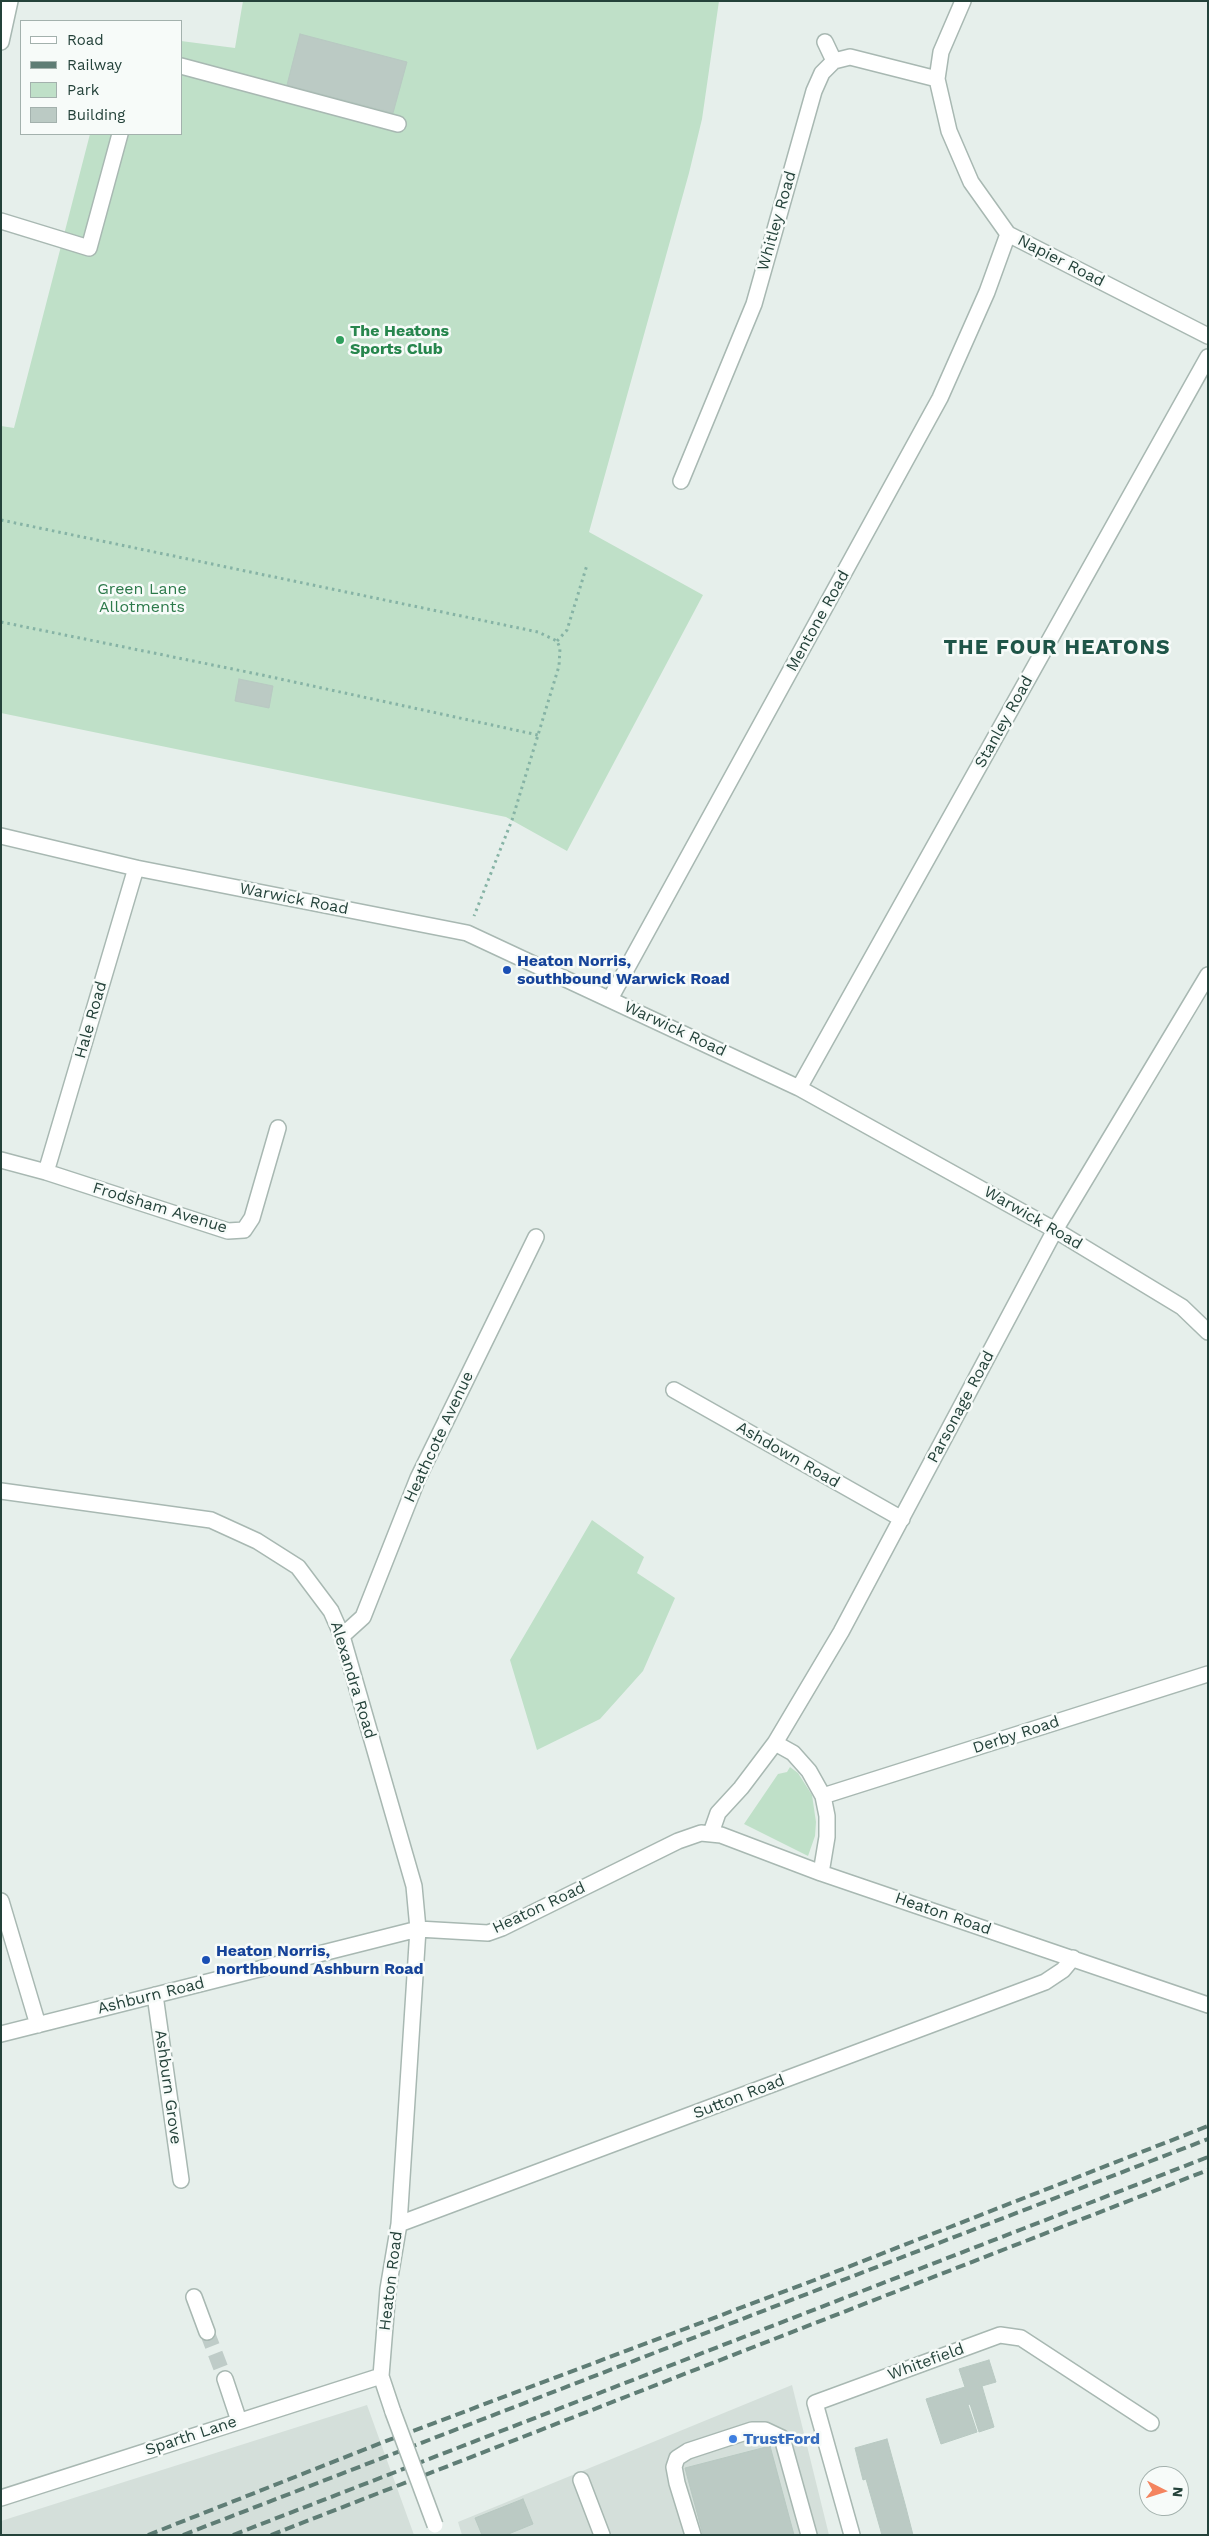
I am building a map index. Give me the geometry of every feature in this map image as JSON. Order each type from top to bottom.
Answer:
[{"type":"street","points":[[1,42],[10,1]]},
{"type":"street","name":"Napier Road","points":[[962,1],[941,52],[937,79],[949,131],[971,182],[1008,234],[1208,336]]},
{"type":"street","points":[[825,42],[834,61],[850,57],[937,79]]},
{"type":"street","name":"Whitley Road","points":[[682,482],[754,304],[814,91],[822,73],[834,61]]},
{"type":"street","points":[[182,66],[398,124]]},
{"type":"street","points":[[1,221],[89,248],[120,135]]},
{"type":"street","name":"Mentone Road","points":[[610,999],[940,398],[987,292],[1008,234]]},
{"type":"street","name":"Stanley Road","points":[[800,1088],[1208,357]]},
{"type":"street","name":"Warwick Road","points":[[1,836],[136,868],[467,933],[800,1088],[1055,1230],[1182,1307],[1208,1332]]},
{"type":"street","name":"Hale Road","points":[[46,1172],[136,868]]},
{"type":"street","name":"Parsonage Road","points":[[712,1833],[718,1813],[742,1788],[775,1743],[840,1632],[1055,1230],[1208,975]]},
{"type":"street","name":"Frodsham Avenue","points":[[1,1160],[46,1172],[228,1231],[244,1230],[252,1218],[278,1128]]},
{"type":"street","name":"Heathcote Avenue","points":[[342,1636],[362,1617],[418,1478],[536,1237]]},
{"type":"street","name":"Ashdown Road","points":[[674,1390],[902,1519]]},
{"type":"street","name":"Alexandra Road","points":[[1,1491],[32,1493],[211,1520],[256,1541],[298,1568],[331,1611],[342,1636],[414,1886],[418,1929]]},
{"type":"street","name":"Derby Road","points":[[823,1796],[1208,1674]]},
{"type":"street","points":[[775,1743],[793,1753],[809,1771],[823,1796],[827,1816],[821,1873]]},
{"type":"street","name":"Heaton Road","points":[[436,2530],[381,2376],[388,2289],[399,2224],[418,1929],[488,1933],[511,1924],[678,1841],[701,1833],[712,1833],[821,1873],[1208,2005]]},
{"type":"street","points":[[1,1900],[38,2025]]},
{"type":"street","name":"Ashburn Road","points":[[1,2034],[418,1929]]},
{"type":"street","name":"Sutton Road","points":[[399,2224],[1045,1982],[1063,1970],[1073,1958]]},
{"type":"street","name":"Ashburn Grove","points":[[155,1995],[181,2180]]},
{"type":"street","points":[[194,2297],[206,2332]]},
{"type":"street","name":"Whitefield","points":[[852,2535],[815,2403],[1000,2334],[1021,2338],[1151,2423]]},
{"type":"street","name":"Sparth Lane","points":[[1,2498],[381,2376]]},
{"type":"street","points":[[225,2380],[239,2421]]},
{"type":"street","points":[[693,2535],[677,2483],[674,2467],[677,2458],[688,2451],[752,2430],[765,2430],[782,2438],[809,2535]]},
{"type":"street","points":[[581,2480],[602,2535]]},
{"type":"path","points":[[1,520],[538,632],[557,641],[560,648],[559,666],[512,820],[467,933]]},
{"type":"path","points":[[557,641],[567,630],[586,566]]},
{"type":"path","points":[[1,622],[291,681],[538,735]]},
{"type":"shaded area","name":"TrustFord","points":[[792,2385],[829,2535],[462,2535],[458,2522]]},
{"type":"shaded area","points":[[367,2405],[414,2535],[1,2535],[1,2521]]},
{"type":"green space","name":"The Heatons Sports Club","points":[[243,1],[719,1],[702,119],[689,173],[589,532],[703,595],[567,851],[506,817],[1,713],[1,426],[14,428],[90,135],[182,135],[182,41],[235,48]]},
{"type":"green space","points":[[592,1520],[644,1557],[637,1573],[675,1598],[643,1671],[600,1719],[537,1750],[510,1660]]},
{"type":"green space","points":[[790,1767],[798,1773],[812,1795],[816,1822],[815,1836],[808,1856],[744,1824],[778,1774],[787,1772]]},
{"type":"building","points":[[300,34],[407,62],[393,113],[287,85]]},
{"type":"building","points":[[239,679],[273,686],[269,708],[235,701]]},
{"type":"building","points":[[989,2360],[996,2382],[982,2386],[994,2427],[979,2432],[970,2404],[968,2405],[977,2432],[941,2444],[926,2399],[965,2387],[959,2369]]},
{"type":"building","points":[[887,2439],[913,2535],[882,2535],[866,2479],[863,2480],[855,2448]]},
{"type":"building","points":[[770,2446],[794,2535],[703,2535],[685,2468]]},
{"type":"building","points":[[523,2499],[533,2524],[506,2535],[482,2535],[475,2518]]},
{"type":"tunnel","points":[[207,2332],[225,2379]]},
{"type":"railway","points":[[148,2535],[381,2443],[812,2281],[1208,2126]]},
{"type":"railway","points":[[183,2535],[1208,2139]]},
{"type":"railway","points":[[233,2535],[1208,2157]]},
{"type":"railway","points":[[271,2535],[1208,2170]]},
{"type":"place","name":"The Heatons Sports Club","points":[[340,340]]},
{"type":"place","name":"Heaton Norris, southbound Warwick Road","points":[[507,970]]},
{"type":"place","name":"Heaton Norris, northbound Ashburn Road","points":[[206,1960]]},
{"type":"place","name":"TrustFord","points":[[733,2439]]},
{"type":"district","name":"THE FOUR HEATONS","points":[[1057,648]]},
{"type":"park label","name":"Green Lane Allotments","points":[[142,598]]}]
